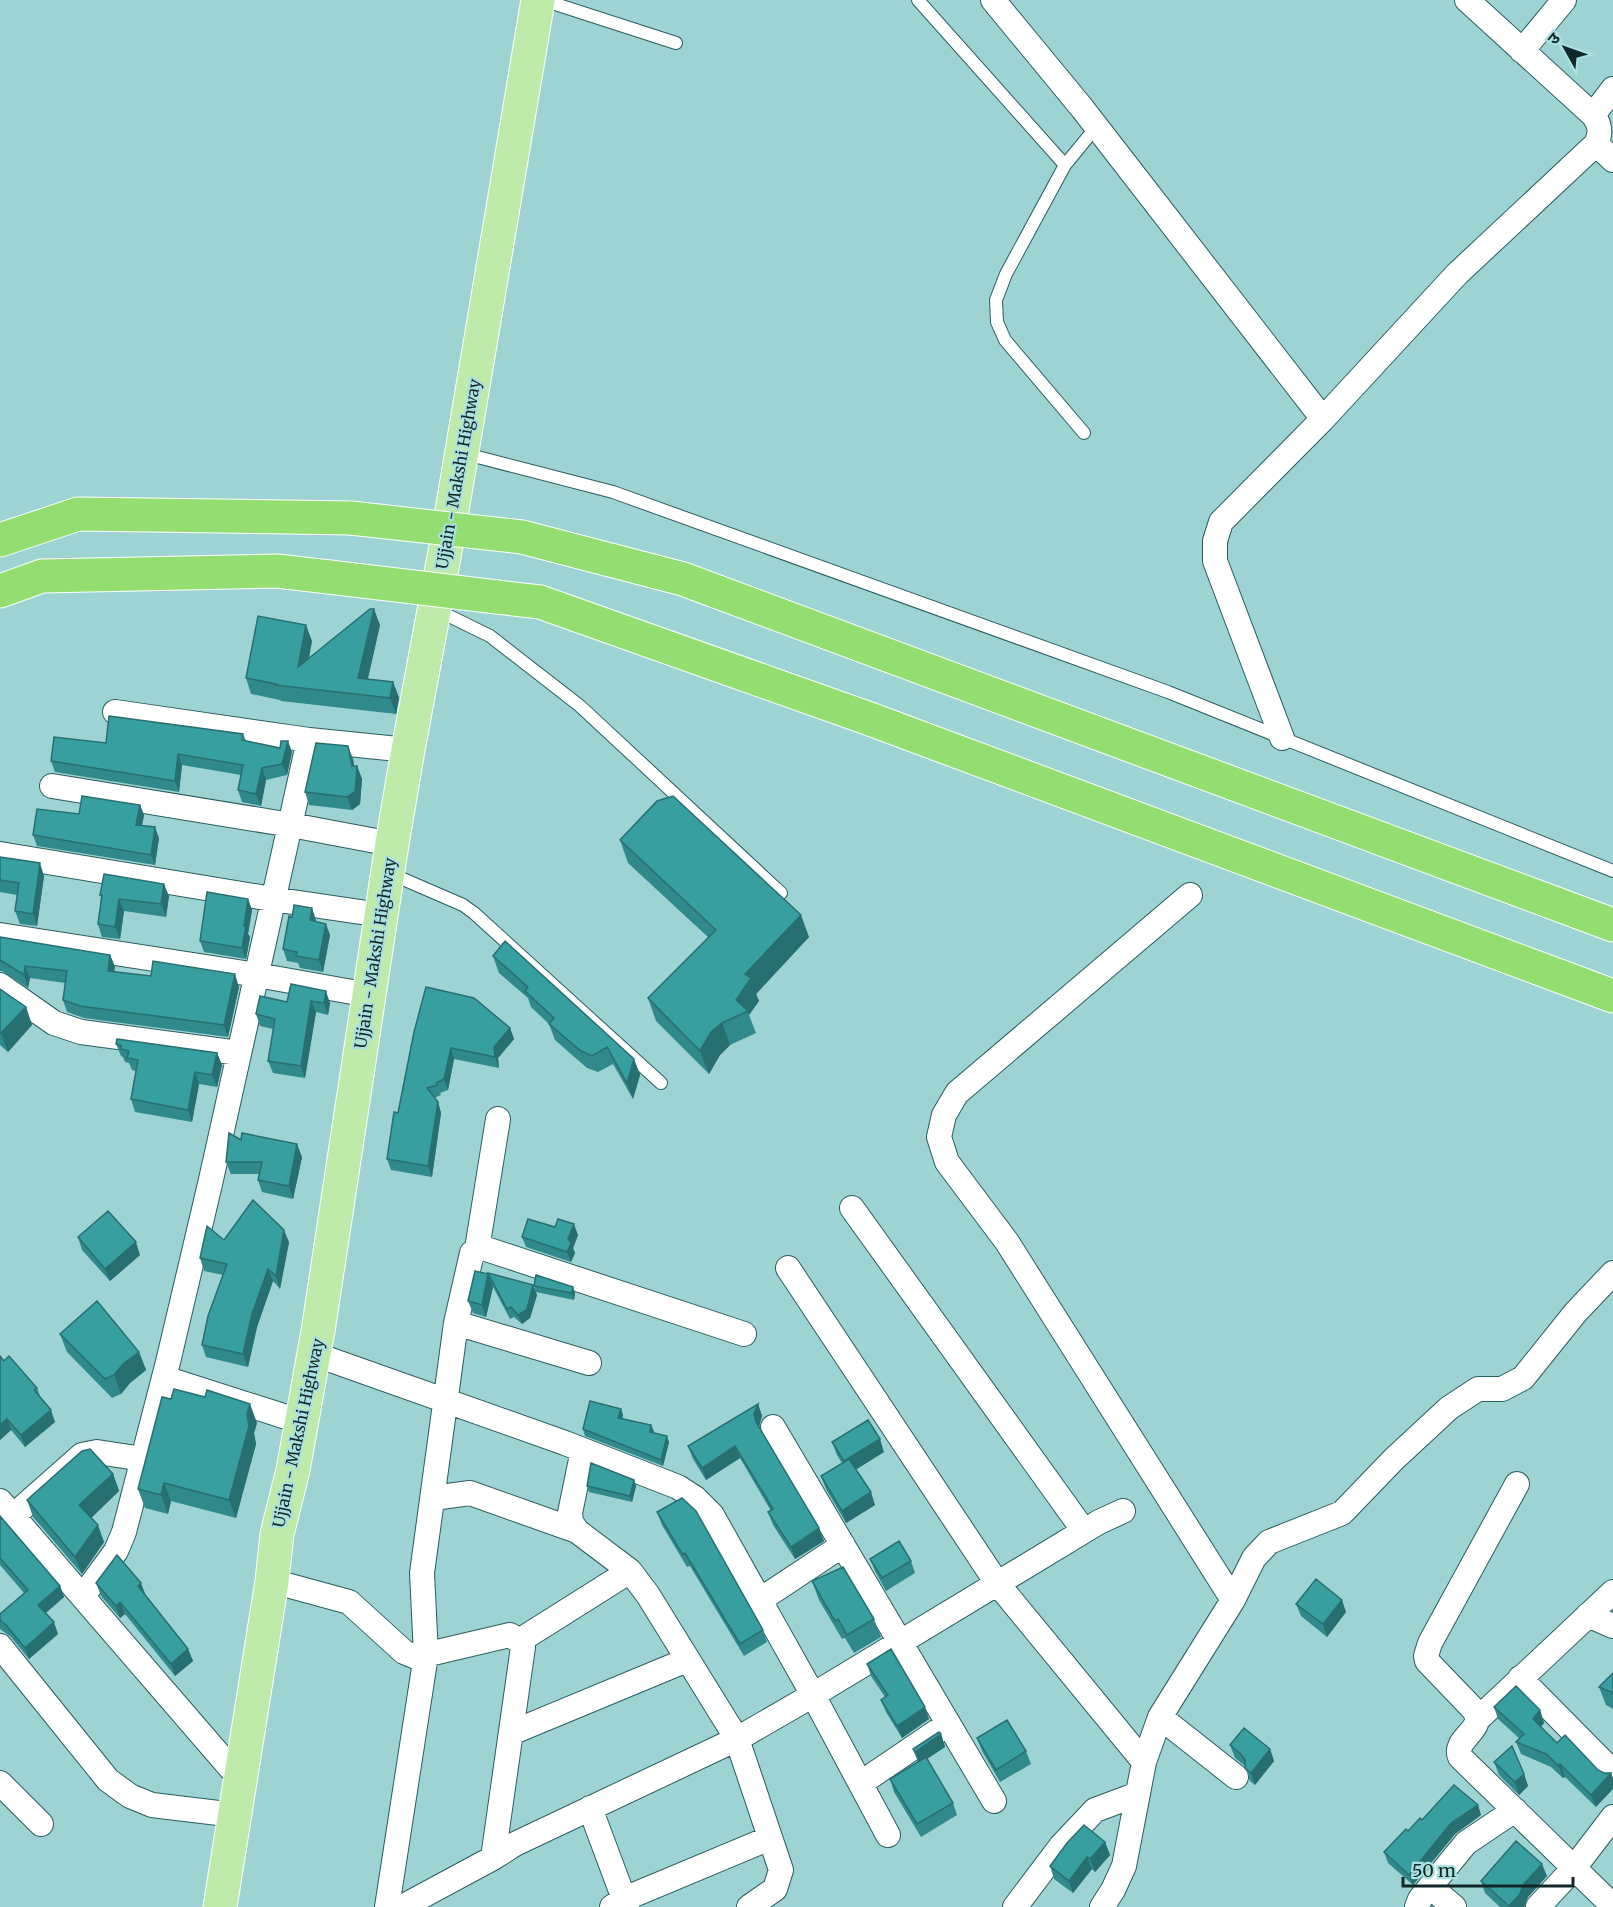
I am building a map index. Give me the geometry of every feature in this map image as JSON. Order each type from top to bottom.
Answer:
[{"type":"highway","points":[[0,540],[78,514],[351,518],[522,537],[683,579],[1613,925]]},
{"type":"highway","points":[[0,591],[42,576],[277,571],[540,602],[860,716],[1613,996]]},
{"type":"main road","name":"Ujjain - Makshi Highway","points":[[220,1907],[272,1581],[277,1534],[293,1470],[314,1354],[390,858],[462,453],[538,0]]},
{"type":"street","points":[[993,0],[1097,126],[1323,419]]},
{"type":"street","points":[[1467,0],[1522,51],[1600,135]]},
{"type":"street","points":[[1522,51],[1564,0]]},
{"type":"street","points":[[1282,738],[1215,561],[1215,541],[1221,522],[1323,419],[1457,274],[1600,135],[1613,89]]},
{"type":"street","points":[[115,712],[309,740],[408,750]]},
{"type":"street","points":[[83,1596],[116,1551],[143,1459],[210,1184],[309,740]]},
{"type":"street","points":[[52,786],[291,825],[390,858]]},
{"type":"street","points":[[0,854],[381,915]]},
{"type":"street","points":[[1190,895],[957,1093],[944,1115],[939,1137],[947,1162],[1007,1242],[1233,1600]]},
{"type":"street","points":[[0,934],[369,995]]},
{"type":"street","points":[[0,986],[54,1023],[81,1032],[239,1053]]},
{"type":"street","points":[[477,1249],[498,1119]]},
{"type":"street","points":[[852,1208],[1084,1531]]},
{"type":"street","points":[[387,1907],[426,1655],[422,1573],[456,1323],[472,1253],[483,1248],[744,1334]]},
{"type":"street","points":[[788,1268],[997,1583],[1144,1762]]},
{"type":"street","points":[[1102,1907],[1124,1866],[1144,1762],[1160,1717],[1233,1600],[1254,1558],[1269,1542],[1342,1513],[1394,1459],[1449,1408],[1478,1389],[1502,1389],[1523,1378],[1576,1312],[1613,1273]]},
{"type":"street","points":[[456,1323],[589,1363]]},
{"type":"street","points":[[314,1354],[583,1450],[678,1487],[695,1498],[712,1515],[888,1835]]},
{"type":"street","points":[[164,1378],[302,1422]]},
{"type":"street","points":[[773,1427],[994,1801]]},
{"type":"street","points":[[577,1531],[571,1522],[570,1513],[583,1450]]},
{"type":"street","points":[[143,1459],[97,1452],[82,1455],[7,1508],[240,1779]]},
{"type":"street","points":[[1478,1719],[1476,1712],[1427,1661],[1427,1650],[1517,1484]]},
{"type":"street","points":[[433,1498],[470,1493],[577,1531],[630,1571],[648,1595],[737,1739],[781,1870],[776,1889],[749,1907]]},
{"type":"street","points":[[402,1907],[516,1844],[737,1739],[1099,1522],[1123,1511]]},
{"type":"street","points":[[760,1600],[843,1545]]},
{"type":"street","points":[[519,1641],[630,1571]]},
{"type":"street","points":[[272,1581],[349,1602],[404,1652],[416,1657],[510,1635],[519,1641],[523,1647],[493,1858]]},
{"type":"street","points":[[1613,1592],[1478,1719],[1457,1753],[1613,1906]]},
{"type":"street","points":[[1588,1615],[1613,1626]]},
{"type":"street","points":[[0,1646],[108,1780],[130,1796],[152,1805],[235,1815]]},
{"type":"street","points":[[511,1733],[687,1660]]},
{"type":"street","points":[[1520,1678],[1613,1772]]},
{"type":"street","points":[[1160,1717],[1236,1777]]},
{"type":"street","points":[[861,1783],[948,1724]]},
{"type":"street","points":[[0,1783],[41,1824]]},
{"type":"street","points":[[1015,1907],[1060,1846],[1088,1817],[1138,1794]]},
{"type":"street","points":[[590,1808],[621,1904],[770,1838]]},
{"type":"street","points":[[1417,1907],[1420,1899],[1466,1843],[1515,1810]]},
{"type":"street","points":[[1538,1907],[1574,1868],[1613,1817]]},
{"type":"lane","points":[[543,0],[676,43]]},
{"type":"lane","points":[[918,0],[1065,165]]},
{"type":"lane","points":[[1084,433],[1005,340],[997,322],[996,300],[1006,274],[1065,165],[1097,126]]},
{"type":"lane","points":[[462,453],[614,492],[1168,692],[1613,871]]},
{"type":"lane","points":[[434,608],[490,636],[580,706],[781,893]]},
{"type":"lane","points":[[390,858],[421,887],[474,913],[661,1083]]},
{"type":"building","points":[[370,609],[374,609],[358,678],[393,682],[390,698],[275,685],[246,678],[258,616],[306,625],[298,667]]},
{"type":"building","points":[[109,716],[243,734],[242,740],[280,748],[281,741],[288,741],[282,764],[262,768],[256,794],[238,790],[243,765],[178,754],[175,781],[51,761],[54,737],[106,743]]},
{"type":"building","points":[[316,743],[348,746],[352,766],[357,766],[355,792],[347,797],[305,792]]},
{"type":"building","points":[[82,796],[140,805],[136,825],[155,827],[151,855],[33,835],[37,809],[79,814]]},
{"type":"building","points":[[673,796],[801,915],[745,974],[751,978],[736,1000],[748,1011],[722,1023],[711,1032],[700,1051],[648,998],[716,930],[620,840],[657,801]]},
{"type":"building","points":[[0,857],[40,863],[33,914],[15,911],[19,883],[0,880]]},
{"type":"building","points":[[104,874],[164,884],[161,904],[119,899],[115,927],[98,924]]},
{"type":"building","points":[[207,892],[248,899],[242,948],[200,941]]},
{"type":"building","points":[[294,905],[312,908],[310,920],[326,924],[319,960],[296,956],[297,952],[283,949],[289,916],[292,917]]},
{"type":"building","points":[[0,937],[110,955],[108,971],[151,976],[153,961],[235,974],[224,1025],[80,1006],[63,1000],[67,971],[25,966],[24,975],[0,960]]},
{"type":"building","points":[[505,941],[634,1059],[627,1083],[607,1047],[592,1056],[581,1051],[549,1024],[554,1018],[525,991],[528,987],[493,956]]},
{"type":"building","points":[[291,984],[326,991],[324,1003],[311,1001],[301,1066],[268,1061],[275,1019],[256,1014],[260,996],[287,1002]]},
{"type":"building","points":[[426,987],[474,998],[510,1028],[494,1047],[495,1057],[451,1048],[444,1079],[436,1083],[437,1085],[427,1088],[438,1102],[428,1166],[387,1159],[394,1112],[398,1113],[414,1032]]},
{"type":"building","points":[[0,989],[26,1007],[1,1033],[0,1033]]},
{"type":"building","points":[[117,1039],[217,1053],[212,1075],[195,1072],[188,1110],[131,1099],[138,1060],[127,1058],[129,1051],[121,1049],[121,1045],[116,1044]]},
{"type":"building","points":[[229,1133],[241,1140],[242,1133],[297,1144],[289,1186],[258,1180],[262,1162],[226,1162]]},
{"type":"building","points":[[253,1200],[284,1230],[276,1276],[268,1269],[252,1314],[243,1354],[202,1345],[208,1316],[227,1264],[200,1258],[207,1226],[224,1240]]},
{"type":"building","points":[[108,1211],[136,1242],[105,1269],[78,1237]]},
{"type":"building","points":[[528,1219],[555,1227],[558,1219],[574,1224],[568,1239],[571,1243],[567,1252],[522,1237]]},
{"type":"building","points":[[475,1271],[488,1274],[482,1305],[468,1301]]},
{"type":"building","points":[[488,1273],[533,1285],[527,1309],[518,1315],[511,1307],[507,1309]]},
{"type":"building","points":[[536,1275],[573,1287],[572,1293],[534,1286]]},
{"type":"building","points":[[97,1301],[139,1352],[123,1364],[114,1375],[105,1379],[60,1334]]},
{"type":"building","points":[[0,1356],[4,1361],[9,1356],[37,1388],[34,1390],[51,1410],[21,1435],[7,1419],[0,1425]]},
{"type":"building","points":[[174,1389],[205,1397],[207,1390],[250,1404],[247,1414],[249,1426],[229,1500],[164,1483],[161,1495],[138,1489],[162,1397],[171,1399]]},
{"type":"building","points":[[590,1401],[621,1409],[618,1418],[651,1425],[650,1432],[667,1436],[661,1460],[583,1429]]},
{"type":"building","points":[[758,1404],[754,1414],[756,1422],[819,1528],[791,1547],[768,1512],[773,1509],[735,1446],[702,1468],[688,1446]]},
{"type":"building","points":[[868,1420],[880,1439],[844,1461],[832,1442]]},
{"type":"building","points":[[90,1449],[113,1474],[79,1505],[98,1525],[75,1557],[27,1500],[82,1451]]},
{"type":"building","points":[[849,1459],[871,1492],[842,1511],[821,1476]]},
{"type":"building","points":[[591,1463],[634,1480],[630,1496],[587,1486]]},
{"type":"building","points":[[682,1498],[696,1511],[763,1630],[740,1644],[685,1553],[683,1555],[657,1512]]},
{"type":"building","points":[[0,1516],[60,1586],[38,1605],[54,1622],[25,1648],[0,1620],[0,1614],[28,1590],[0,1558]]},
{"type":"building","points":[[899,1541],[911,1561],[882,1578],[870,1559]]},
{"type":"building","points":[[117,1555],[141,1583],[138,1586],[188,1649],[171,1664],[120,1602],[116,1606],[96,1583]]},
{"type":"building","points":[[843,1567],[874,1619],[847,1635],[838,1619],[835,1621],[812,1581]]},
{"type":"building","points":[[1316,1579],[1342,1600],[1323,1624],[1296,1604]]},
{"type":"building","points":[[891,1649],[925,1707],[897,1726],[881,1700],[888,1695],[867,1664]]},
{"type":"building","points":[[1613,1673],[1613,1693],[1599,1687]]},
{"type":"building","points":[[1516,1686],[1540,1710],[1533,1719],[1557,1743],[1565,1735],[1598,1770],[1611,1773],[1591,1795],[1560,1764],[1559,1766],[1546,1754],[1516,1742],[1524,1734],[1494,1707]]},
{"type":"building","points":[[1007,1720],[1026,1751],[996,1770],[977,1738]]},
{"type":"building","points":[[1244,1728],[1270,1749],[1251,1773],[1245,1768],[1245,1760],[1241,1754],[1230,1745]]},
{"type":"building","points":[[939,1732],[941,1734],[915,1752],[913,1749]]},
{"type":"building","points":[[1512,1746],[1524,1774],[1515,1782],[1494,1762]]},
{"type":"building","points":[[926,1757],[953,1803],[917,1824],[890,1779]]},
{"type":"building","points":[[1454,1785],[1478,1805],[1451,1823],[1409,1875],[1384,1852],[1406,1829],[1408,1831],[1420,1818],[1422,1820]]},
{"type":"building","points":[[1084,1825],[1105,1842],[1090,1859],[1087,1857],[1069,1881],[1050,1866]]},
{"type":"building","points":[[1516,1841],[1542,1864],[1523,1885],[1520,1894],[1509,1906],[1481,1881]]}]
